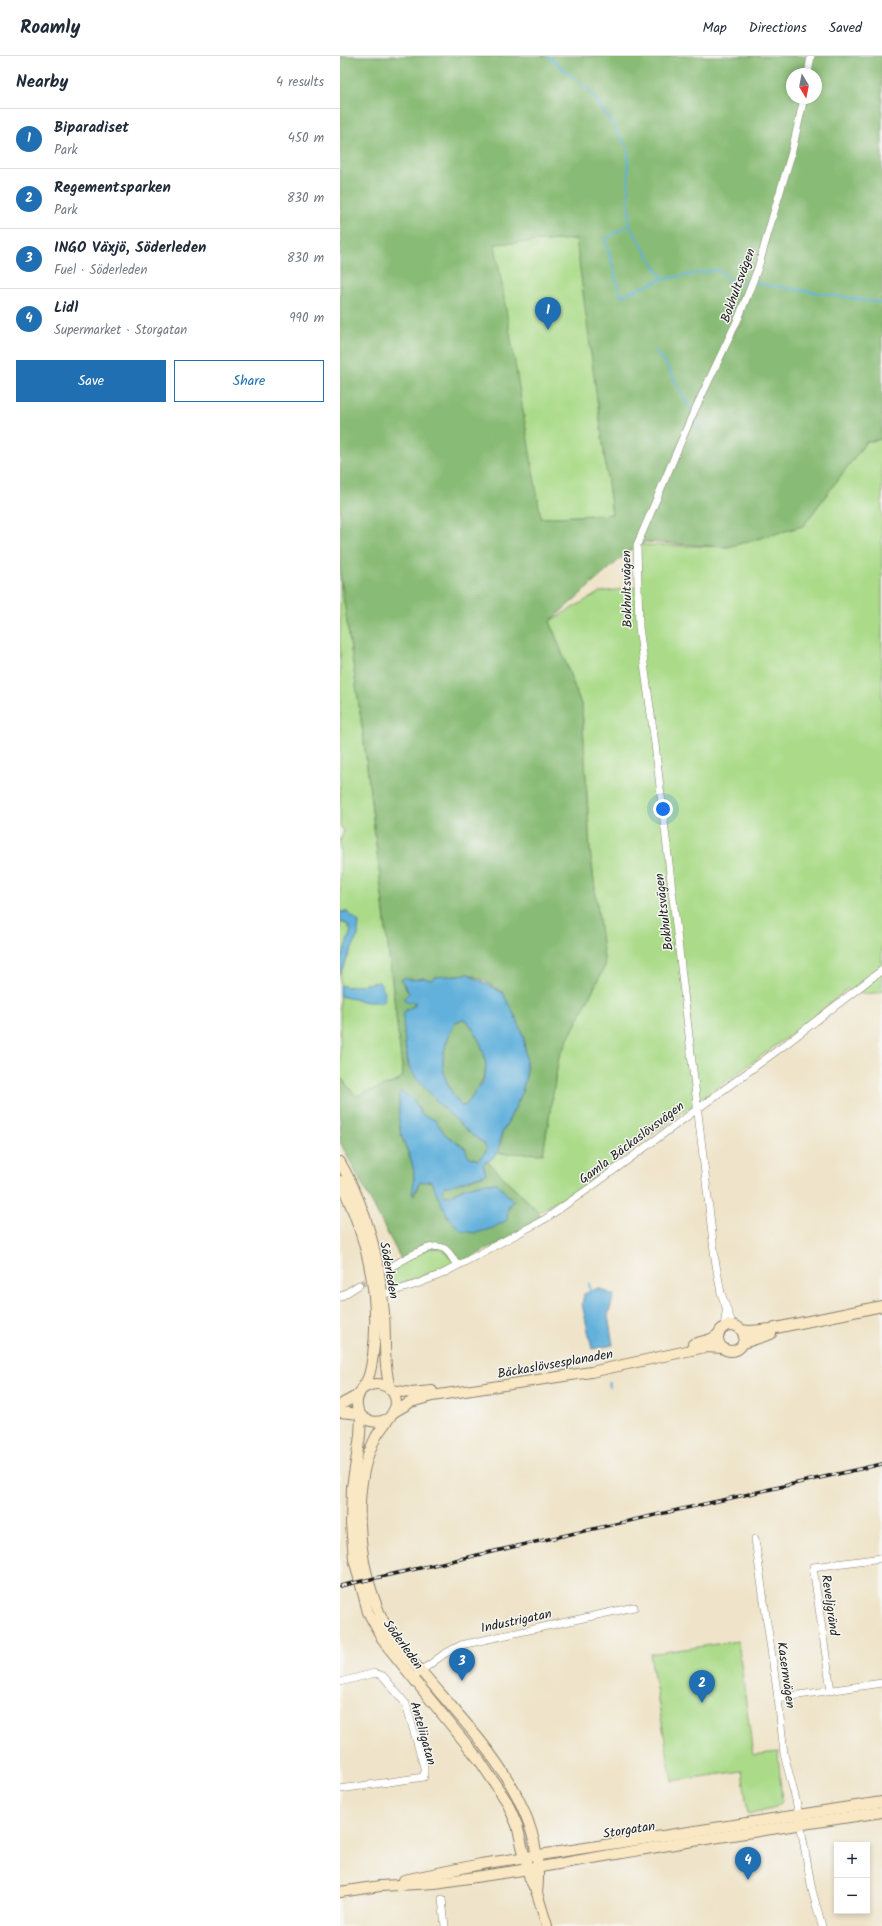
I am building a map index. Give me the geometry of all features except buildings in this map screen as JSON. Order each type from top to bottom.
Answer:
[{"type":"street","points":[[809,68],[812,56]]},
{"type":"street","name":"Bokhultsvägen","points":[[729,1329],[726,1309],[717,1278],[655,744],[639,627],[637,545],[691,418],[739,317],[758,268],[791,155],[803,104]]},
{"type":"street","name":"Gamla Bäckaslövsvägen","points":[[378,1296],[414,1285],[457,1265],[546,1219],[786,1044],[882,970]]},
{"type":"street","name":"Söderleden","points":[[340,1162],[354,1189],[369,1231],[378,1296],[375,1308],[373,1356],[369,1376],[357,1402],[361,1415],[360,1436],[351,1499],[354,1559],[366,1604],[373,1623],[384,1642],[480,1761],[494,1782],[507,1802],[531,1857]]},
{"type":"street","name":"Söderleden","points":[[340,1181],[363,1239],[384,1313],[385,1365],[390,1389],[396,1403],[386,1418],[376,1438],[365,1468],[360,1500],[360,1526],[364,1561],[371,1590],[377,1609],[389,1631],[498,1763],[514,1790],[525,1815],[534,1843],[531,1857]]},
{"type":"street","points":[[387,1269],[423,1250],[434,1246],[443,1248],[457,1265]]},
{"type":"street","points":[[340,1297],[359,1286]]},
{"type":"street","name":"Bäckaslövsesplanaden","points":[[390,1389],[412,1393],[574,1369],[681,1347],[711,1339],[729,1329],[750,1331],[771,1328],[882,1306]]},
{"type":"street","name":"Bäckaslövsesplanaden","points":[[386,1418],[410,1402],[432,1396],[591,1372],[705,1348],[723,1348],[729,1351],[735,1351],[743,1343],[776,1332],[882,1310]]},
{"type":"street","points":[[723,1348],[719,1341],[729,1329],[744,1336],[743,1343]]},
{"type":"street","points":[[340,1405],[364,1389],[379,1383],[390,1389]]},
{"type":"street","points":[[340,1412],[361,1415],[369,1421],[386,1418]]},
{"type":"street","name":"Kasernvägen","points":[[755,1539],[778,1698],[784,1754],[800,1819],[809,1878],[822,1926]]},
{"type":"street","name":"Reveljgränd","points":[[831,1691],[814,1567],[882,1558]]},
{"type":"street","name":"Industrigatan","points":[[412,1677],[444,1654],[465,1644],[634,1607]]},
{"type":"street","name":"Anteliigatan","points":[[340,1682],[375,1673],[383,1676],[387,1680],[406,1704],[424,1767],[424,1777],[340,1789]]},
{"type":"street","points":[[778,1698],[882,1684]]},
{"type":"street","name":"Storgatan","points":[[380,1886],[435,1883],[533,1869],[800,1819],[882,1802]]},
{"type":"street","name":"Storgatan","points":[[340,1892],[380,1886],[473,1866],[531,1857],[800,1819],[882,1812]]},
{"type":"street","points":[[531,1857],[537,1893],[547,1926]]},
{"type":"street","points":[[442,1899],[445,1926]]},
{"type":"green space","points":[[340,56],[882,56],[882,439],[866,442],[803,526],[728,547],[645,542],[628,552],[550,621],[582,707],[590,850],[605,966],[559,1057],[543,1154],[496,1153],[501,1145],[501,1135],[519,1100],[526,1076],[524,1039],[518,1022],[503,993],[485,981],[469,974],[436,977],[431,980],[423,978],[413,980],[405,979],[403,984],[409,993],[409,1002],[413,1001],[415,1005],[406,1010],[405,1044],[408,1066],[419,1082],[434,1096],[438,1103],[472,1135],[484,1143],[487,1149],[478,1160],[468,1156],[465,1148],[445,1134],[435,1120],[421,1114],[419,1107],[406,1094],[399,1094],[399,1120],[401,1135],[414,1168],[414,1195],[420,1182],[431,1181],[448,1217],[508,1210],[513,1201],[497,1183],[472,1186],[449,1196],[443,1194],[443,1188],[445,1186],[483,1176],[486,1173],[483,1164],[488,1162],[545,1219],[457,1265],[440,1248],[430,1248],[402,1261],[340,1142],[340,1077],[356,1096],[398,1081],[403,1075],[364,741],[340,573]],"holes":[[[576,239],[612,514],[541,518],[495,244]]]},
{"type":"green space","points":[[577,239],[612,514],[540,518],[494,244]]},
{"type":"green space","points":[[882,439],[882,992],[867,994],[847,989],[804,1025],[671,1120],[583,1186],[539,1212],[488,1162],[496,1153],[543,1153],[559,1057],[605,966],[590,850],[582,707],[550,621],[600,592],[637,587],[637,545],[728,547],[803,526],[866,442]]},
{"type":"green space","points":[[340,573],[364,741],[403,1076],[398,1081],[356,1096],[340,1077],[340,996],[367,1002],[379,982],[348,987],[340,985],[340,974],[358,935],[347,912],[340,912],[340,841],[344,831],[340,826]]},
{"type":"green space","points":[[340,922],[347,924],[351,931],[340,962]]},
{"type":"green space","points":[[463,1019],[467,1020],[481,1045],[484,1054],[485,1071],[482,1080],[470,1100],[464,1106],[461,1106],[448,1085],[444,1075],[443,1065],[446,1045],[455,1022]]},
{"type":"green space","points":[[430,1248],[440,1248],[456,1263],[399,1285],[393,1285],[386,1280],[383,1267]]},
{"type":"green space","points":[[738,1641],[753,1755],[778,1752],[782,1802],[776,1807],[748,1814],[742,1771],[672,1781],[650,1654]]},
{"type":"water","points":[[340,912],[347,912],[359,922],[358,935],[340,974],[340,962],[351,931],[347,924],[340,922]]},
{"type":"water","points":[[468,974],[503,993],[518,1022],[524,1039],[526,1076],[521,1096],[501,1135],[498,1152],[494,1157],[483,1164],[486,1174],[445,1186],[443,1188],[443,1194],[446,1197],[467,1187],[484,1183],[497,1183],[513,1201],[508,1207],[507,1220],[493,1228],[476,1233],[461,1231],[448,1217],[431,1181],[420,1182],[413,1195],[414,1177],[412,1163],[400,1129],[399,1094],[401,1091],[415,1101],[421,1114],[435,1120],[445,1134],[465,1148],[468,1156],[478,1160],[487,1150],[484,1143],[472,1135],[438,1103],[410,1070],[405,1044],[403,1018],[404,1012],[415,1005],[415,1002],[407,1002],[404,998],[409,993],[401,979],[405,978],[413,980],[423,978],[431,980],[436,977]],"holes":[[[463,1019],[467,1020],[480,1042],[486,1068],[485,1077],[481,1086],[477,1088],[468,1102],[464,1106],[461,1106],[453,1095],[448,1084],[444,1074],[443,1065],[446,1045],[455,1022]]]},
{"type":"water","points":[[379,982],[385,992],[384,1002],[367,1002],[340,996],[340,985],[348,987]]},
{"type":"water","points":[[598,1288],[614,1295],[608,1316],[613,1345],[592,1349],[582,1304],[584,1294]]},
{"type":"waterway","points":[[548,56],[591,92],[628,148],[629,225],[663,279],[718,270],[731,280],[751,283]]},
{"type":"waterway","points":[[629,225],[605,239],[621,296],[663,279]]},
{"type":"waterway","points":[[755,283],[882,303]]},
{"type":"waterway","points":[[655,351],[667,366],[692,411]]},
{"type":"waterway","points":[[695,417],[701,428]]},
{"type":"waterway","points":[[589,1283],[590,1293]]},
{"type":"waterway","points":[[609,1383],[610,1387]]},
{"type":"tunnel","points":[[359,1285],[374,1277]]},
{"type":"railway","points":[[340,1586],[882,1464]]},
{"type":"place","name":"Biparadiset","points":[[548,330]]},
{"type":"place","name":"INGO Växjö, Söderleden","points":[[462,1681]]},
{"type":"place","name":"Regementsparken","points":[[702,1703]]},
{"type":"place","name":"Lidl","points":[[748,1880]]}]
